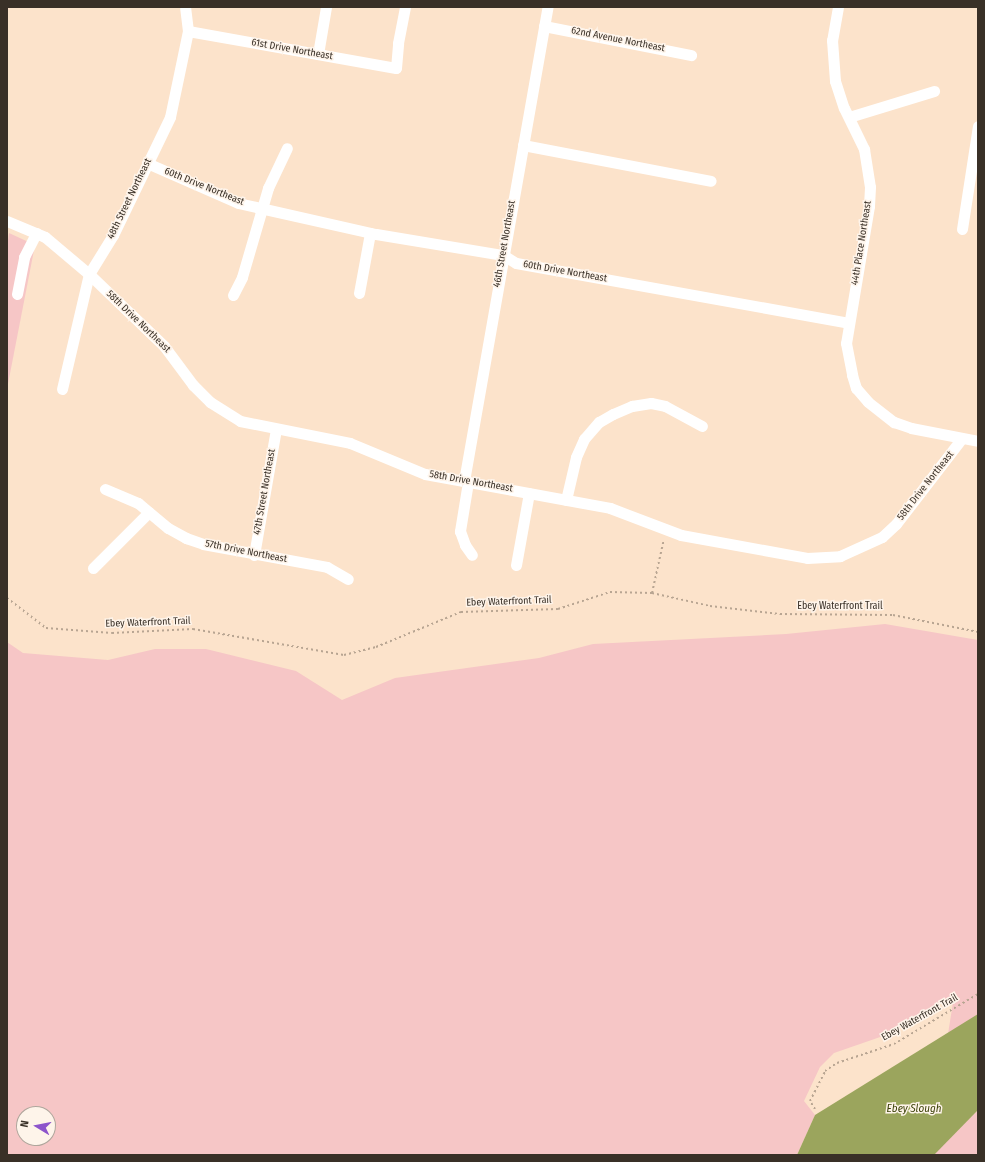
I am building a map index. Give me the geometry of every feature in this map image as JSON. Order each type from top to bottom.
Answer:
[{"type":"street","points":[[318,54],[326,7]]},
{"type":"street","name":"61st Drive Northeast","points":[[188,31],[396,68],[405,7]]},
{"type":"street","name":"46th Street Northeast","points":[[472,555],[465,545],[460,531],[466,481],[503,254],[548,7]]},
{"type":"street","name":"44th Place Northeast","points":[[838,7],[832,40],[832,61],[835,81],[849,118],[864,149],[870,187],[869,206],[846,343],[847,361],[856,388]]},
{"type":"street","name":"48th Street Northeast","points":[[62,389],[89,274],[113,235],[170,116],[188,31],[185,8]]},
{"type":"street","name":"62nd Avenue Northeast","points":[[544,26],[691,55]]},
{"type":"street","points":[[849,118],[934,91]]},
{"type":"street","points":[[962,229],[978,126]]},
{"type":"street","points":[[523,145],[711,181]]},
{"type":"street","points":[[233,295],[242,277],[261,208],[286,148]]},
{"type":"street","name":"60th Drive Northeast","points":[[147,164],[238,203],[370,233],[503,254],[516,263],[849,323]]},
{"type":"street","name":"58th Drive Northeast","points":[[7,221],[45,237],[89,274],[164,346],[193,385],[210,402],[240,421],[350,443],[425,474],[616,510],[667,531],[807,558],[840,556],[876,540],[896,524],[962,438]]},
{"type":"street","points":[[17,294],[24,257],[36,233]]},
{"type":"street","points":[[359,293],[370,233]]},
{"type":"street","name":"58th Drive Northeast","points":[[856,388],[868,402],[894,422],[978,441]]},
{"type":"street","points":[[566,500],[576,456],[584,440],[599,422],[613,414],[632,406],[651,404],[665,406],[702,426]]},
{"type":"street","name":"47th Street Northeast","points":[[254,555],[276,429]]},
{"type":"street","name":"57th Drive Northeast","points":[[105,489],[129,498],[168,528],[186,538],[254,555],[327,567],[348,579]]},
{"type":"street","points":[[516,565],[529,493]]},
{"type":"street","points":[[93,568],[149,512]]},
{"type":"path","points":[[652,593],[667,531]]},
{"type":"path","name":"Ebey Waterfront Trail","points":[[7,598],[46,628],[112,633],[193,629],[344,655],[376,647],[461,612],[540,611],[558,609],[610,592],[652,593],[710,606],[780,614],[893,615],[978,632]]},
{"type":"path","name":"Ebey Waterfront Trail","points":[[815,1109],[810,1101],[825,1071],[837,1063],[894,1044],[978,994]]},
{"type":"shaded area","points":[[9,233],[35,245],[7,389],[7,247]]},
{"type":"shaded area","points":[[885,624],[978,640],[978,1016],[948,1034],[954,996],[886,1035],[834,1053],[820,1067],[804,1101],[815,1115],[797,1155],[7,1155],[7,642],[23,653],[108,660],[155,649],[206,649],[296,671],[342,700],[395,678],[539,658],[593,644],[786,634]]},
{"type":"shaded area","points":[[978,1110],[978,1155],[934,1155],[939,1148]]},
{"type":"water","name":"Ebey Slough","points":[[978,1014],[978,1110],[934,1155],[797,1155],[815,1115]]}]
